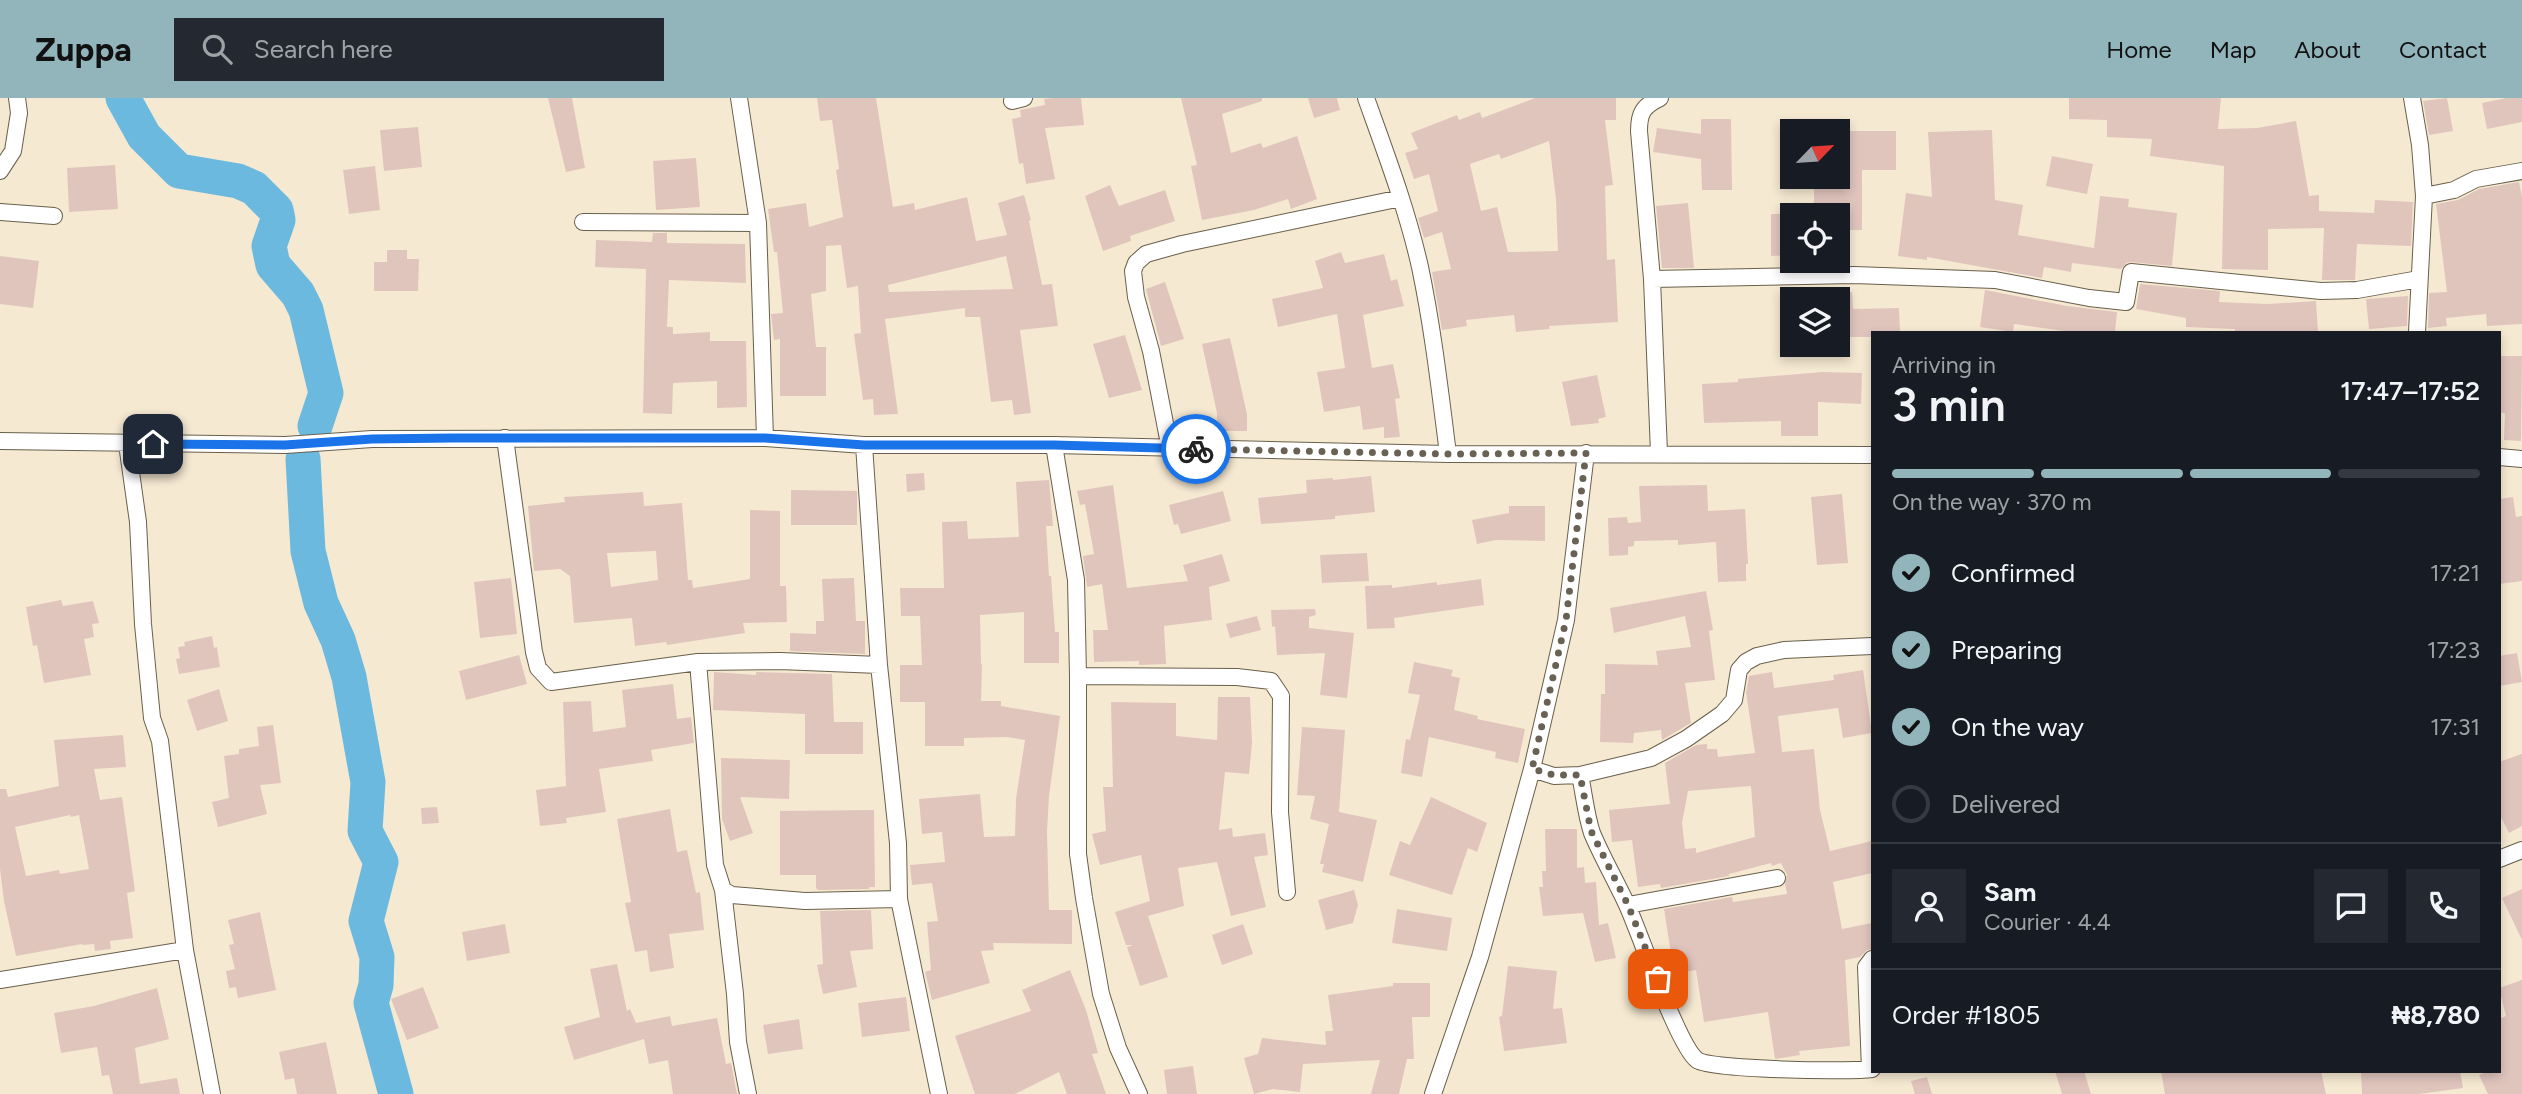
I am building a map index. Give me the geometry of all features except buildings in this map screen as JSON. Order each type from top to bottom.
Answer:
[{"type":"street","points":[[0,171],[13,151],[19,113],[16,98]]},
{"type":"street","points":[[740,98],[758,223],[765,438]]},
{"type":"street","points":[[1366,98],[1401,198],[1422,280],[1436,358],[1448,454]]},
{"type":"street","points":[[1659,453],[1652,279],[1639,116],[1645,105],[1660,98]]},
{"type":"street","points":[[2412,98],[2420,145],[2424,195],[2417,331]]},
{"type":"street","points":[[2424,195],[2454,190],[2476,179],[2522,171]]},
{"type":"street","points":[[1170,449],[1151,351],[1136,297],[1133,271],[1136,262],[1146,254],[1182,244],[1401,198]]},
{"type":"street","points":[[0,212],[54,216]]},
{"type":"street","points":[[583,222],[758,223]]},
{"type":"street","points":[[1652,279],[1854,275],[1994,279],[2089,298],[2126,302],[2131,271],[2321,291],[2357,290],[2419,279]]},
{"type":"street","points":[[505,438],[538,668],[551,682],[698,662],[879,665]]},
{"type":"street","points":[[0,441],[285,445],[372,439],[765,438],[864,445],[1054,445],[1448,454],[1871,455]]},
{"type":"street","points":[[127,443],[138,522],[143,624],[152,718],[160,741],[166,777],[185,950],[212,1094]]},
{"type":"street","points":[[864,445],[879,665],[898,842],[898,900],[939,1094]]},
{"type":"street","points":[[1054,445],[1076,580],[1079,676],[1078,854],[1101,994],[1118,1048],[1139,1094]]},
{"type":"street","points":[[1433,1094],[1480,957],[1532,769],[1566,620],[1586,453]]},
{"type":"street","points":[[2501,457],[2522,459]]},
{"type":"street","points":[[1532,769],[1554,775],[1580,775],[1651,758],[1723,714],[1734,700],[1739,670],[1745,662],[1757,656],[1784,650],[1871,646]]},
{"type":"street","points":[[698,662],[715,865],[723,890],[738,1042],[748,1094]]},
{"type":"street","points":[[1079,676],[1237,677],[1271,681],[1281,696],[1280,812],[1287,892]]},
{"type":"street","points":[[1580,775],[1591,831],[1628,905],[1678,1028],[1697,1060],[1707,1065],[1748,1068],[1844,1072],[1871,1069],[1866,967],[1871,960]]},
{"type":"street","points":[[2501,858],[2522,850]]},
{"type":"street","points":[[1628,905],[1777,878]]},
{"type":"street","points":[[723,890],[732,895],[806,901],[898,900]]},
{"type":"street","points":[[0,980],[185,950]]},
{"type":"waterway","points":[[123,98],[144,136],[179,171],[238,181],[254,188],[276,210],[278,220],[269,246],[273,265],[298,294],[306,310],[326,393],[315,426]]},
{"type":"waterway","points":[[303,459],[308,551],[321,603],[338,640],[349,677],[368,782],[365,831],[381,862],[366,921],[377,957],[376,985],[371,1003],[396,1094]]},
{"type":"way so far","points":[[1196,449],[1448,454],[1586,453],[1566,620],[1532,769],[1554,775],[1580,775],[1591,831],[1628,905],[1658,979]]},
{"type":"route","points":[[153,444],[285,445],[372,439],[581,437],[765,438],[864,445],[1054,445],[1196,449]]}]
